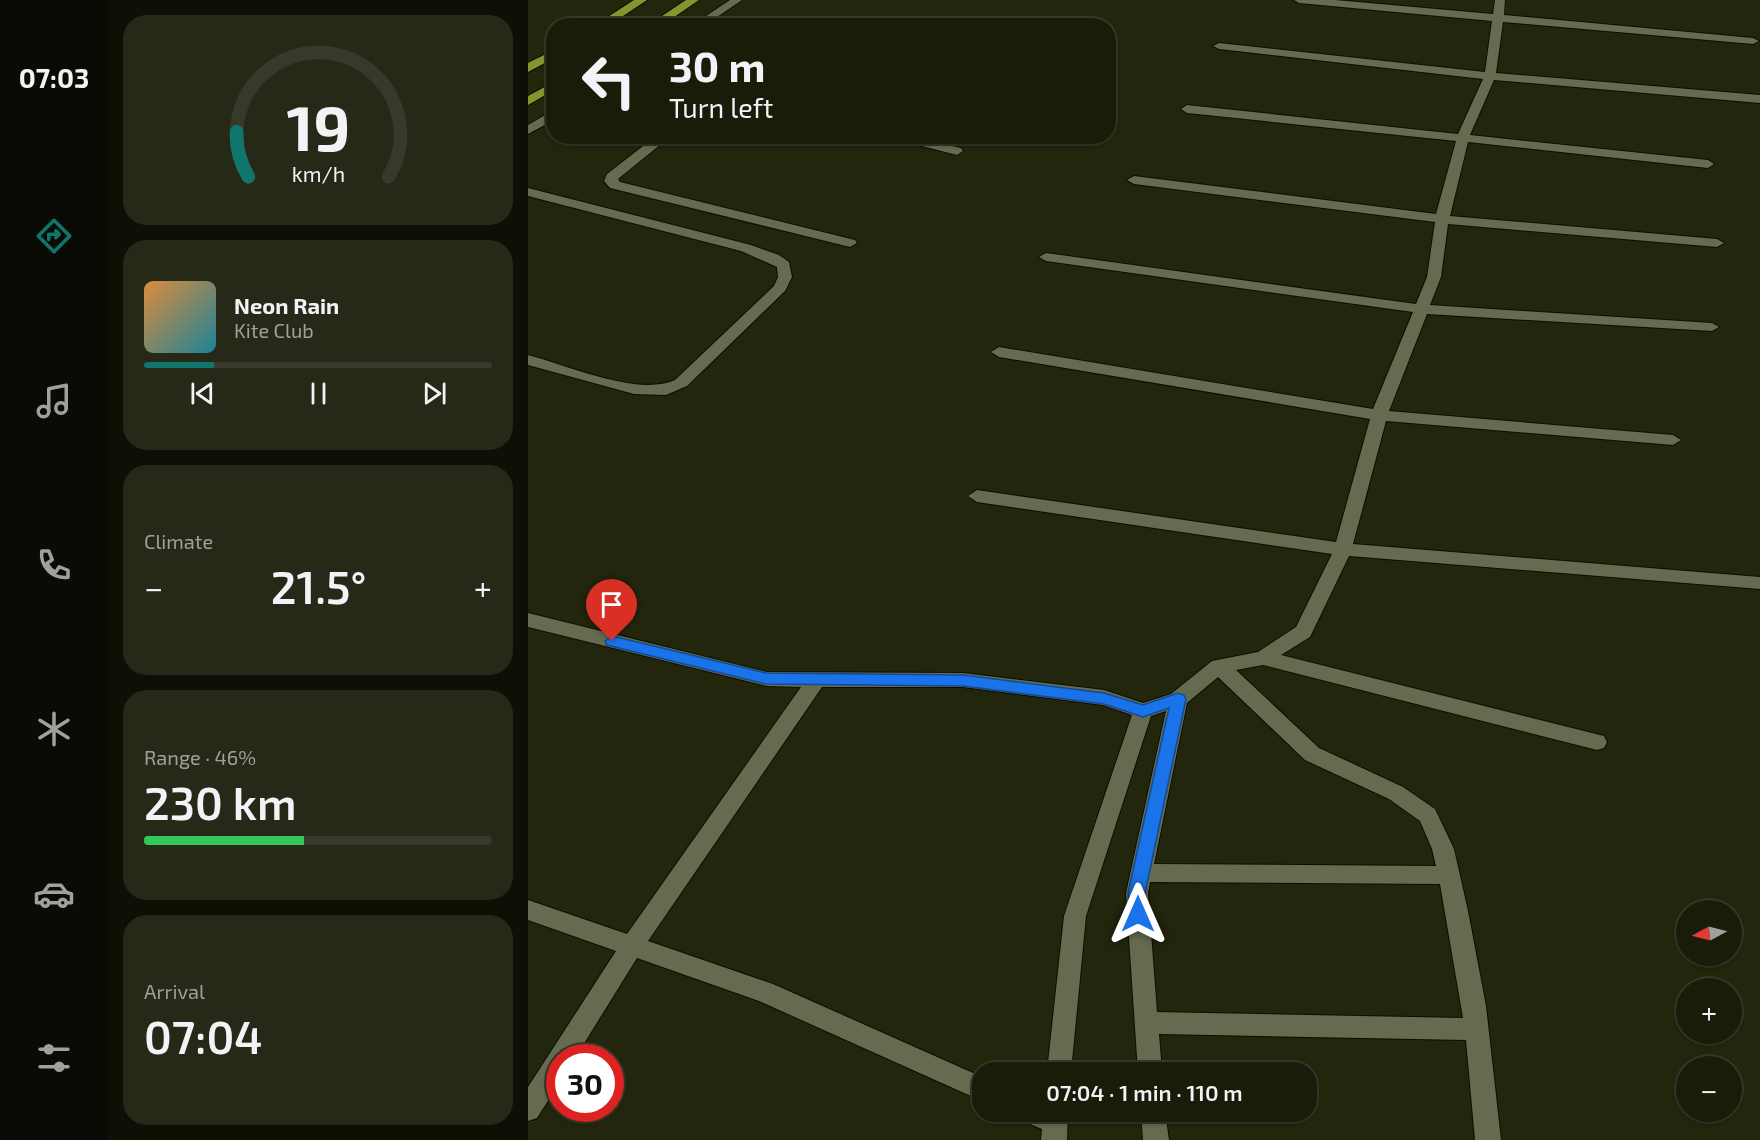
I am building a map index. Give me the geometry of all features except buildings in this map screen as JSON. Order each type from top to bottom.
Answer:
[{"type":"highway","points":[[612,18],[642,0]]},
{"type":"highway","points":[[665,18],[694,0]]},
{"type":"highway","points":[[528,68],[546,57]]},
{"type":"highway","points":[[528,101],[546,90]]},
{"type":"street","points":[[709,18],[737,0]]},
{"type":"street","points":[[1299,0],[1753,41]]},
{"type":"street","points":[[528,620],[766,678],[963,680],[1104,698],[1143,711],[1178,699],[1219,666],[1263,658],[1303,632],[1343,549],[1379,415],[1434,277],[1442,219],[1463,137],[1490,76],[1500,0]]},
{"type":"street","points":[[1219,46],[1490,76],[1760,99]]},
{"type":"street","points":[[1187,109],[1708,164]]},
{"type":"street","points":[[528,130],[546,119]]},
{"type":"street","points":[[655,144],[612,177],[610,181],[615,185],[850,243]]},
{"type":"street","points":[[925,144],[957,151]]},
{"type":"street","points":[[1134,180],[1442,219],[1717,243]]},
{"type":"street","points":[[528,192],[746,248],[774,258],[784,265],[785,277],[780,288],[681,382],[666,390],[634,389],[528,360]]},
{"type":"street","points":[[1046,257],[1423,309],[1713,327]]},
{"type":"street","points":[[999,352],[1379,415],[1673,440]]},
{"type":"street","points":[[977,496],[1343,549],[1760,583]]},
{"type":"street","points":[[1263,658],[1597,742]]},
{"type":"street","points":[[1219,666],[1312,754],[1396,793],[1428,815],[1443,849],[1449,875],[1476,1029],[1488,1140]]},
{"type":"street","points":[[570,1044],[631,947],[817,679]]},
{"type":"street","points":[[1149,1062],[1137,893],[1178,699]]},
{"type":"street","points":[[1060,1062],[1075,916],[1143,711]]},
{"type":"street","points":[[1141,873],[1449,875]]},
{"type":"street","points":[[528,910],[765,992],[972,1085]]},
{"type":"street","points":[[1146,1023],[1476,1029]]},
{"type":"street","points":[[528,1109],[546,1081]]},
{"type":"street","points":[[1154,1122],[1156,1140]]},
{"type":"route","points":[[612,641],[766,678],[963,680],[1104,698],[1143,711],[1178,699],[1137,893],[1138,914]]}]
